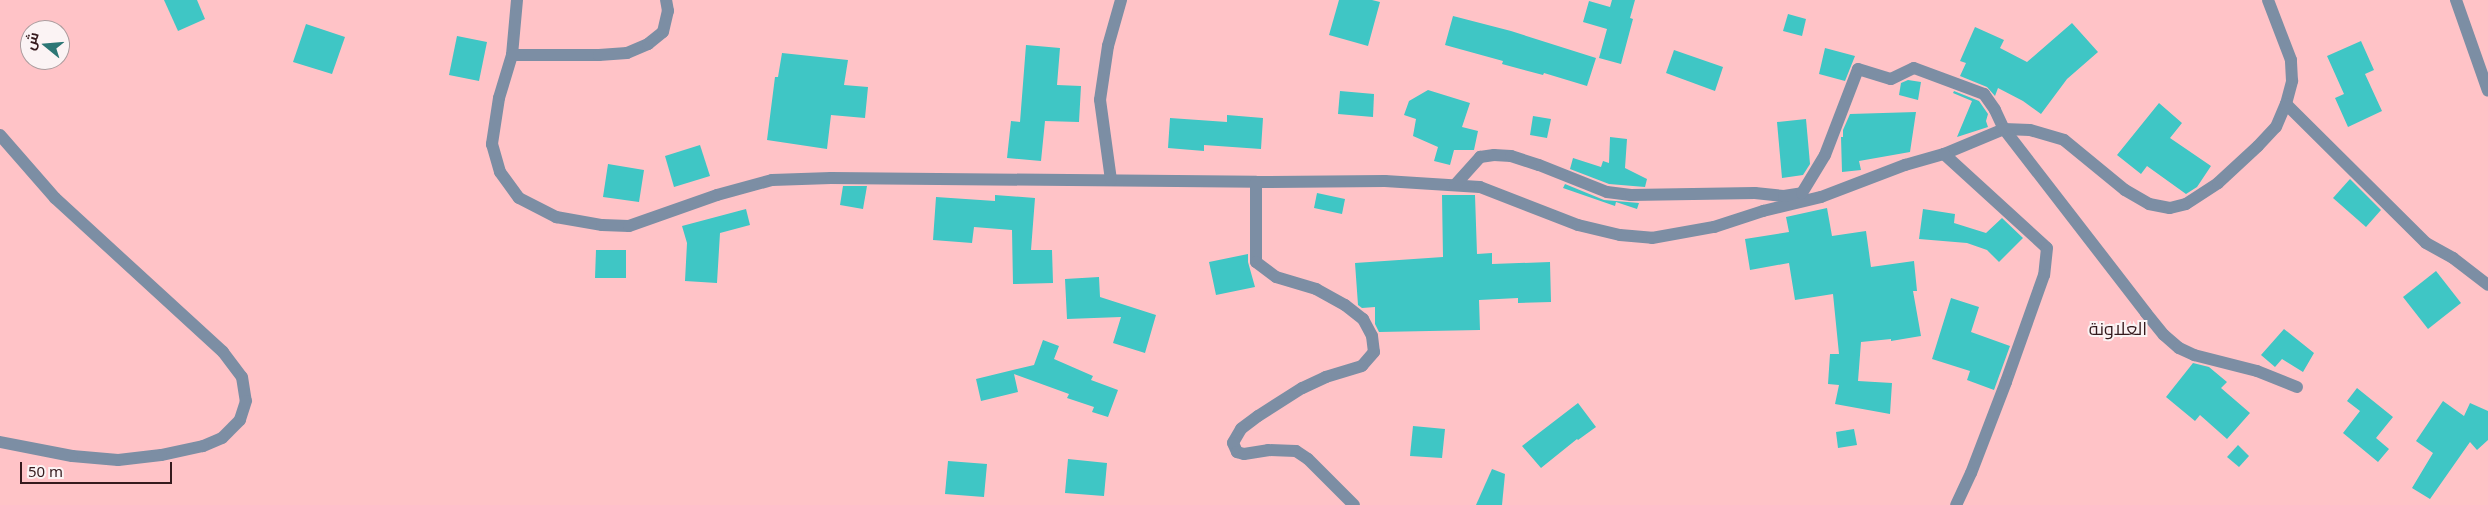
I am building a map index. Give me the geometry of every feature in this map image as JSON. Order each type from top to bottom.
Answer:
[{"type":"street","points":[[517,0],[512,55],[499,98],[492,144],[500,172],[519,198],[556,217],[602,225],[629,226],[717,195],[772,180],[831,178],[1256,182],[1385,181],[1480,187],[1501,193],[1545,213],[1578,225],[1620,235],[1652,238],[1714,227],[1763,211],[1820,197],[1905,165],[1944,154],[2004,129],[2030,130],[2064,140],[2125,190],[2149,204],[2170,208],[2186,204],[2240,164],[2276,127],[2286,104],[2292,80],[2291,60],[2268,0]]},
{"type":"street","points":[[512,55],[599,55],[627,53],[648,44],[663,32],[668,11],[666,0]]},
{"type":"street","points":[[1111,180],[1100,100],[1108,46],[1121,0]]},
{"type":"street","points":[[2456,0],[2488,90]]},
{"type":"street","points":[[1455,184],[1480,156],[1494,155],[1510,156],[1539,165],[1607,192],[1631,195],[1754,193],[1784,196],[1802,193],[1825,155],[1858,69],[1891,79],[1914,68],[1967,86],[1984,94],[1995,110],[2004,129],[2164,335],[2179,348],[2194,355],[2257,371],[2297,387]]},
{"type":"street","points":[[2286,104],[2426,243],[2453,258],[2488,285]]},
{"type":"street","points":[[0,135],[55,198],[224,352],[242,377],[246,401],[240,420],[222,438],[203,446],[161,455],[118,460],[72,456],[0,442]]},
{"type":"street","points":[[1944,154],[2047,248],[2044,275],[1971,473],[1956,505]]},
{"type":"street","points":[[1256,182],[1256,262],[1276,277],[1316,290],[1345,305],[1363,318],[1372,336],[1374,352],[1362,366],[1310,384],[1258,416],[1241,429],[1233,443],[1238,452],[1244,454],[1268,450],[1296,451],[1308,458],[1354,505]]},
{"type":"building","points":[[164,0],[197,0],[205,19],[178,31]]},
{"type":"building","points":[[1339,0],[1372,0],[1380,2],[1368,46],[1329,35]]},
{"type":"building","points":[[1612,0],[1635,0],[1630,18],[1633,19],[1621,64],[1599,58],[1607,29],[1583,22],[1589,1],[1610,7]]},
{"type":"building","points":[[1788,14],[1806,19],[1802,36],[1783,31]]},
{"type":"building","points":[[1453,16],[1511,31],[1596,58],[1587,86],[1544,73],[1543,75],[1502,64],[1503,61],[1445,45]]},
{"type":"building","points":[[2072,23],[2098,52],[2067,79],[2041,114],[2023,101],[1998,88],[1995,96],[1987,87],[1960,76],[1966,63],[1960,61],[1975,27],[2004,40],[2000,48],[2027,62]]},
{"type":"building","points":[[306,24],[345,37],[332,74],[293,62]]},
{"type":"building","points":[[457,36],[487,42],[479,81],[449,75]]},
{"type":"building","points":[[2361,41],[2374,70],[2365,74],[2382,111],[2348,127],[2335,98],[2344,94],[2327,56]]},
{"type":"building","points":[[1026,45],[1060,48],[1057,85],[1081,86],[1079,122],[1045,121],[1041,161],[1007,158],[1011,121],[1020,122]]},
{"type":"building","points":[[1825,48],[1855,56],[1845,81],[1819,74]]},
{"type":"building","points":[[1674,50],[1723,67],[1715,91],[1666,73]]},
{"type":"building","points":[[782,53],[848,60],[844,85],[868,87],[865,118],[831,115],[827,149],[767,140],[775,77],[778,77]]},
{"type":"building","points":[[1908,80],[1921,82],[1918,100],[1899,95],[1901,83]]},
{"type":"building","points":[[1428,90],[1470,103],[1462,127],[1478,131],[1474,150],[1454,150],[1450,165],[1434,161],[1438,147],[1413,136],[1416,119],[1404,115],[1409,101]]},
{"type":"building","points":[[1340,91],[1374,94],[1373,117],[1338,114]]},
{"type":"building","points":[[1954,91],[1979,101],[1988,114],[1986,121],[1988,127],[1957,137],[1972,101],[1953,93]]},
{"type":"building","points":[[2159,103],[2182,123],[2170,138],[2211,166],[2197,187],[2186,194],[2147,166],[2141,174],[2117,155]]},
{"type":"building","points":[[1916,112],[1910,152],[1859,161],[1861,170],[1842,172],[1841,137],[1843,137],[1843,130],[1850,114]]},
{"type":"building","points":[[1227,115],[1263,118],[1261,149],[1204,145],[1204,151],[1168,148],[1170,118],[1227,122]]},
{"type":"building","points":[[1533,116],[1551,119],[1547,138],[1530,135]]},
{"type":"building","points":[[1806,119],[1810,164],[1803,175],[1782,178],[1777,122]]},
{"type":"building","points":[[1610,137],[1627,139],[1625,168],[1647,179],[1645,187],[1609,184],[1570,169],[1573,158],[1601,167],[1603,161],[1609,163]]},
{"type":"building","points":[[700,145],[710,176],[674,187],[665,156]]},
{"type":"building","points":[[608,164],[644,170],[639,202],[603,197]]},
{"type":"building","points":[[2350,179],[2381,210],[2366,227],[2333,198]]},
{"type":"building","points":[[1565,184],[1604,200],[1639,203],[1637,209],[1616,202],[1615,206],[1563,188]]},
{"type":"building","points":[[843,186],[867,186],[863,209],[840,205]]},
{"type":"building","points":[[1317,193],[1345,199],[1342,214],[1314,208]]},
{"type":"building","points":[[995,195],[1035,198],[1031,250],[1052,250],[1053,283],[1013,284],[1012,230],[974,227],[972,243],[933,240],[936,197],[995,201]]},
{"type":"building","points":[[1442,195],[1475,195],[1477,254],[1492,253],[1492,264],[1550,262],[1551,302],[1518,303],[1518,298],[1479,300],[1480,330],[1379,332],[1375,324],[1375,307],[1362,308],[1358,305],[1355,263],[1443,257]]},
{"type":"building","points":[[1827,208],[1832,236],[1866,231],[1871,267],[1914,261],[1917,291],[1913,291],[1921,336],[1891,341],[1891,339],[1861,342],[1858,381],[1892,383],[1890,414],[1835,404],[1839,385],[1828,384],[1830,354],[1839,354],[1833,294],[1795,300],[1789,263],[1750,270],[1745,239],[1789,232],[1786,217]]},
{"type":"building","points":[[746,209],[750,225],[720,233],[717,283],[685,281],[687,243],[682,226]]},
{"type":"building","points":[[1923,209],[1955,214],[1954,223],[1986,233],[2002,218],[2023,238],[1999,262],[1987,250],[1967,243],[1919,239]]},
{"type":"building","points":[[596,250],[626,250],[626,278],[595,278]]},
{"type":"building","points":[[1248,254],[1248,262],[1255,287],[1216,295],[1209,262]]},
{"type":"building","points":[[2436,271],[2461,303],[2428,329],[2403,297]]},
{"type":"building","points":[[1099,277],[1100,297],[1156,315],[1145,353],[1113,343],[1121,317],[1067,319],[1065,279]]},
{"type":"building","points":[[1951,298],[1979,307],[1971,332],[2010,346],[1994,390],[1967,380],[1970,371],[1932,359]]},
{"type":"building","points":[[2284,329],[2314,353],[2303,372],[2282,359],[2275,367],[2261,355]]},
{"type":"building","points":[[1043,340],[1059,346],[1054,359],[1093,376],[1091,380],[1118,390],[1108,417],[1092,412],[1094,407],[1067,398],[1069,394],[1014,374],[1018,392],[981,401],[976,379],[1034,365]]},
{"type":"building","points":[[2193,363],[2209,367],[2227,382],[2221,388],[2250,413],[2227,439],[2200,415],[2195,421],[2166,397]]},
{"type":"building","points":[[2357,388],[2393,417],[2376,438],[2389,449],[2378,462],[2343,433],[2360,411],[2347,401]]},
{"type":"building","points":[[2443,401],[2464,416],[2470,403],[2488,411],[2488,440],[2477,450],[2470,442],[2430,499],[2412,488],[2433,453],[2416,441]]},
{"type":"building","points":[[1578,403],[1596,427],[1577,439],[1541,468],[1522,446]]},
{"type":"building","points":[[1413,426],[1445,429],[1442,458],[1410,456]]},
{"type":"building","points":[[1854,429],[1857,445],[1838,448],[1836,432]]},
{"type":"building","points":[[2238,445],[2249,456],[2239,467],[2227,457]]},
{"type":"building","points":[[1068,459],[1107,463],[1104,496],[1065,493]]},
{"type":"building","points":[[948,461],[987,464],[984,497],[945,494]]},
{"type":"building","points":[[1492,469],[1505,474],[1502,505],[1476,505]]},
{"type":"district","name":"العلاونة","points":[[2118,328]]}]
